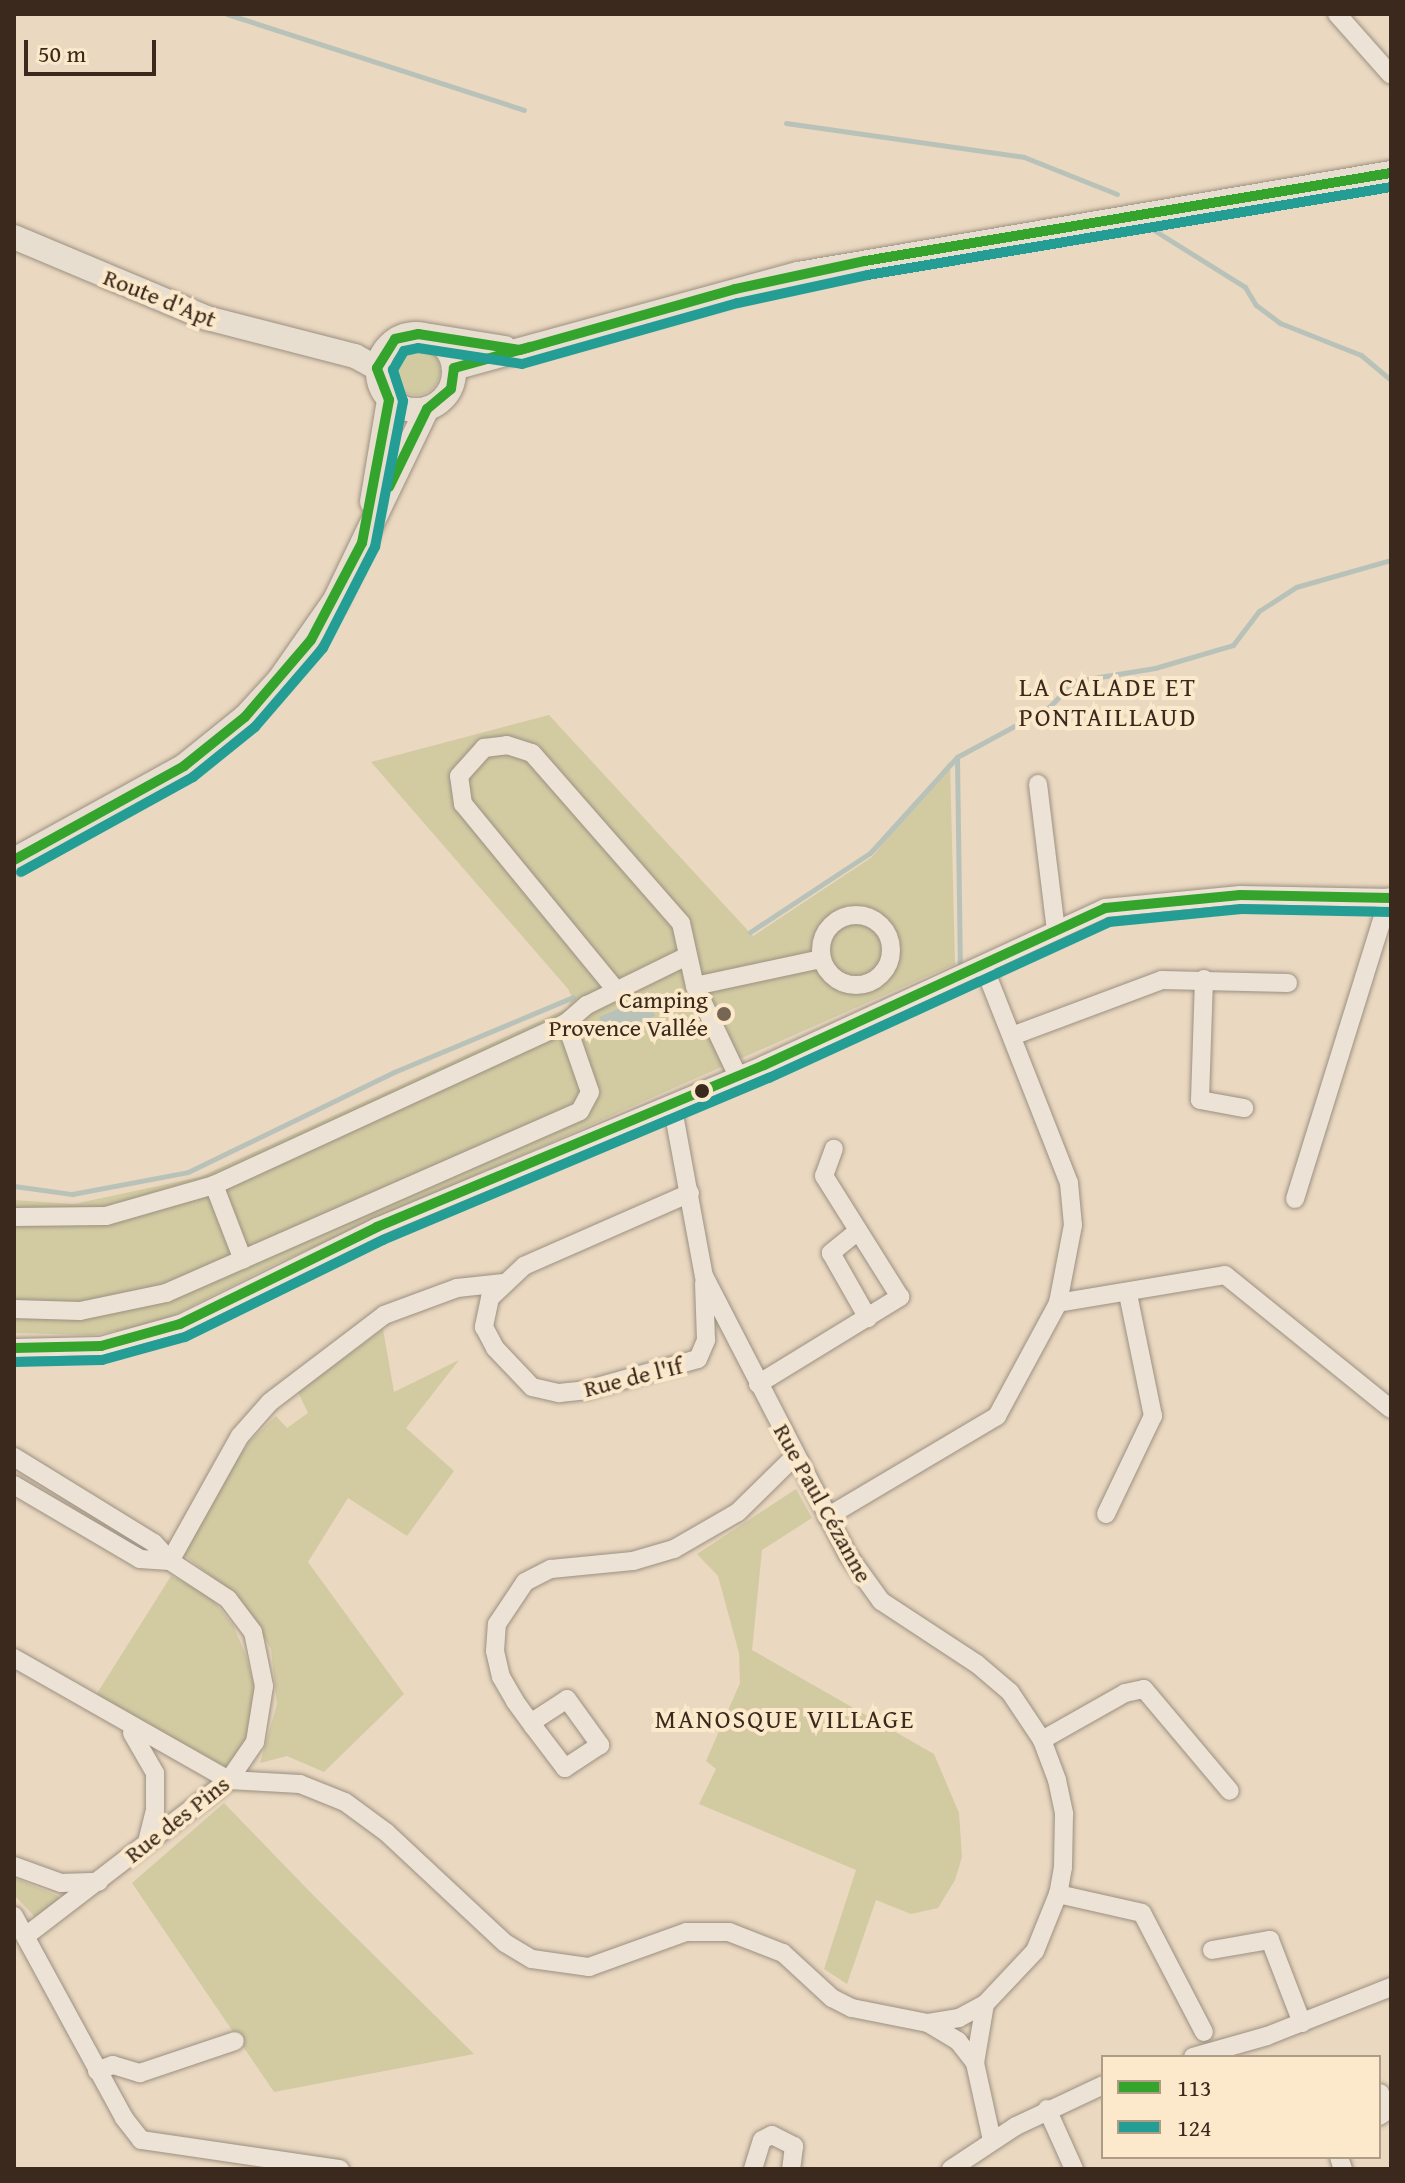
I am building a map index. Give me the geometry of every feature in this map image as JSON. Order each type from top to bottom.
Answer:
[{"type":"main road","points":[[454,368],[735,289],[851,263],[1391,173]]},
{"type":"main road","name":"Route d'Apt","points":[[14,237],[207,318],[364,359],[377,368]]},
{"type":"main road","points":[[362,543],[389,400],[377,368],[395,339],[430,336],[520,350]]},
{"type":"main road","points":[[14,860],[140,795],[245,717],[311,640],[427,409],[451,389],[454,368],[446,348],[430,336]]},
{"type":"main road","name":"Route d'Apt","points":[[310,344],[395,339]]},
{"type":"main road","points":[[389,400],[414,411],[427,409]]},
{"type":"street","points":[[1337,14],[1391,75]]},
{"type":"street","points":[[616,990],[463,804],[459,776],[484,748],[507,745],[538,758],[681,923],[695,986],[738,1076]]},
{"type":"street","points":[[1038,784],[1056,930]]},
{"type":"street","points":[[14,1348],[101,1346],[160,1332],[377,1227],[738,1076],[984,967],[1105,908],[1153,900],[1308,893],[1390,898],[1295,1199]]},
{"type":"street","points":[[14,1217],[106,1216],[214,1185],[566,1023],[616,990],[687,956]]},
{"type":"street","points":[[695,986],[821,959]]},
{"type":"street","points":[[827,1517],[997,1416],[1058,1303],[1073,1225],[1069,1183],[984,967]]},
{"type":"street","points":[[1204,979],[1200,1100],[1244,1108]]},
{"type":"street","points":[[1012,1036],[1162,980],[1288,983]]},
{"type":"street","points":[[14,1309],[80,1311],[142,1301],[243,1260],[585,1108],[590,1092],[566,1023]]},
{"type":"street","name":"Rue Paul Cézanne","points":[[672,1104],[704,1276],[827,1517],[872,1592],[990,1674],[1017,1700],[1042,1740],[1064,1814],[1058,1894],[1029,1960],[985,2004],[959,2018],[928,2023]]},
{"type":"street","points":[[758,1384],[900,1297],[823,1173],[834,1149]]},
{"type":"street","points":[[214,1185],[243,1260]]},
{"type":"street","name":"Rue de l'If","points":[[690,1193],[541,1256],[504,1283],[484,1314],[490,1342],[532,1387],[569,1393],[698,1359],[706,1340],[704,1276]]},
{"type":"street","points":[[858,1231],[831,1253],[868,1318]]},
{"type":"street","points":[[1058,1303],[1128,1294],[1211,1274],[1231,1277],[1391,1409]]},
{"type":"street","points":[[170,1561],[245,1428],[270,1402],[372,1321],[446,1291],[504,1283]]},
{"type":"street","points":[[1106,1514],[1153,1416],[1128,1294]]},
{"type":"street","points":[[529,1720],[501,1677],[495,1642],[503,1609],[525,1582],[551,1569],[633,1561],[674,1549],[738,1512],[795,1456]]},
{"type":"street","name":"Rue des Pins","points":[[14,1457],[154,1543],[170,1561],[228,1599],[258,1649],[264,1686],[260,1725],[250,1751],[229,1780],[26,1936]]},
{"type":"street","name":"Rue des Pins","points":[[14,1485],[140,1559],[170,1561]]},
{"type":"street","points":[[14,1658],[125,1725],[229,1780],[300,1784],[345,1802],[387,1833],[505,1943],[532,1959],[589,1967],[686,1932],[729,1932],[783,1953],[841,2004],[882,2017],[928,2023],[958,2041],[975,2063]]},
{"type":"street","points":[[1042,1740],[1125,1693],[1144,1689],[1230,1791]]},
{"type":"street","points":[[125,1725],[155,1773],[155,1810],[147,1842]]},
{"type":"street","points":[[14,1866],[56,1883],[99,1882]]},
{"type":"street","points":[[1058,1894],[1142,1913],[1204,2032]]},
{"type":"street","points":[[14,1916],[124,2118],[148,2143],[340,2169]]},
{"type":"street","points":[[1212,1950],[1268,1938],[1302,2023]]},
{"type":"street","points":[[1199,2055],[1302,2023],[1391,1987]]},
{"type":"street","points":[[985,2004],[975,2063],[992,2140]]},
{"type":"street","points":[[97,2071],[113,2065],[140,2073],[235,2041]]},
{"type":"street","points":[[951,2169],[992,2140],[1047,2109],[1101,2086]]},
{"type":"street","points":[[1381,2115],[1387,2111],[1383,2091]]},
{"type":"street","points":[[1047,2109],[1074,2169]]},
{"type":"street","points":[[753,2169],[762,2140],[772,2135],[794,2146],[791,2169]]},
{"type":"shaded area","points":[[416,347],[433,354],[440,371],[433,388],[416,395],[399,388],[392,371],[399,354]]},
{"type":"shaded area","points":[[549,715],[753,936],[872,857],[950,761],[955,964],[275,1264],[156,1324],[92,1335],[14,1333],[14,1200],[74,1204],[200,1177],[568,1008],[572,997],[568,989],[371,762]]},
{"type":"shaded area","points":[[647,997],[655,1016],[607,1036],[599,1017]]},
{"type":"shaded area","points":[[383,1329],[394,1392],[459,1360],[406,1428],[454,1471],[407,1536],[348,1498],[308,1562],[404,1694],[324,1772],[287,1756],[260,1763],[277,1704],[271,1649],[241,1600],[184,1555],[224,1477],[250,1441],[276,1416],[287,1428],[308,1413],[298,1392]]},
{"type":"shaded area","points":[[796,1489],[812,1518],[762,1550],[752,1650],[934,1754],[959,1813],[962,1857],[955,1880],[938,1908],[911,1914],[876,1900],[847,1984],[824,1969],[856,1870],[699,1804],[716,1769],[706,1761],[740,1683],[739,1653],[718,1576],[697,1554]]},
{"type":"shaded area","points":[[171,1576],[208,1594],[233,1625],[245,1653],[254,1684],[254,1719],[241,1756],[230,1766],[219,1768],[96,1695]]},
{"type":"shaded area","points":[[224,1803],[474,2054],[274,2092],[132,1883]]},
{"type":"shaded area","points":[[14,1878],[58,1896],[60,1900],[36,1918],[14,1895]]},
{"type":"waterway","points":[[227,14],[524,110]]},
{"type":"waterway","points":[[786,123],[1024,157],[1117,194]]},
{"type":"waterway","points":[[1149,227],[1245,287],[1256,305],[1280,323],[1361,355],[1391,380]]},
{"type":"waterway","points":[[750,932],[870,853],[957,757],[1048,708],[1075,681],[1155,668],[1233,645],[1259,611],[1296,587],[1391,560]]},
{"type":"waterway","points":[[957,757],[960,963]]},
{"type":"waterway","points":[[14,1186],[72,1194],[188,1172],[394,1072],[573,997]]},
{"type":"transit line","name":"113","points":[[14,860],[184,766],[245,717],[311,640],[362,543],[389,400],[377,368],[395,339],[418,334],[520,350],[735,289],[865,261],[1391,173]]},
{"type":"transit line","name":"124","points":[[21,872],[193,777],[255,727],[323,648],[375,547],[403,401],[393,370],[404,351],[418,348],[522,364],[738,303],[868,275],[1391,187]]},
{"type":"transit line","name":"113","points":[[389,487],[427,409],[451,389],[454,368],[530,347]]},
{"type":"transit line","name":"113","points":[[14,1348],[101,1346],[180,1324],[377,1227],[764,1065],[1105,908],[1240,895],[1391,898]]},
{"type":"transit line","name":"124","points":[[14,1362],[102,1360],[185,1337],[383,1240],[769,1078],[1109,922],[1241,909],[1391,912]]},
{"type":"place","name":"Camping Provence Vallée","points":[[724,1014]]},
{"type":"district","name":"LA CALADE ET PONTAILLAUD","points":[[1108,702]]},
{"type":"district","name":"MANOSQUE VILLAGE","points":[[785,1719]]}]
